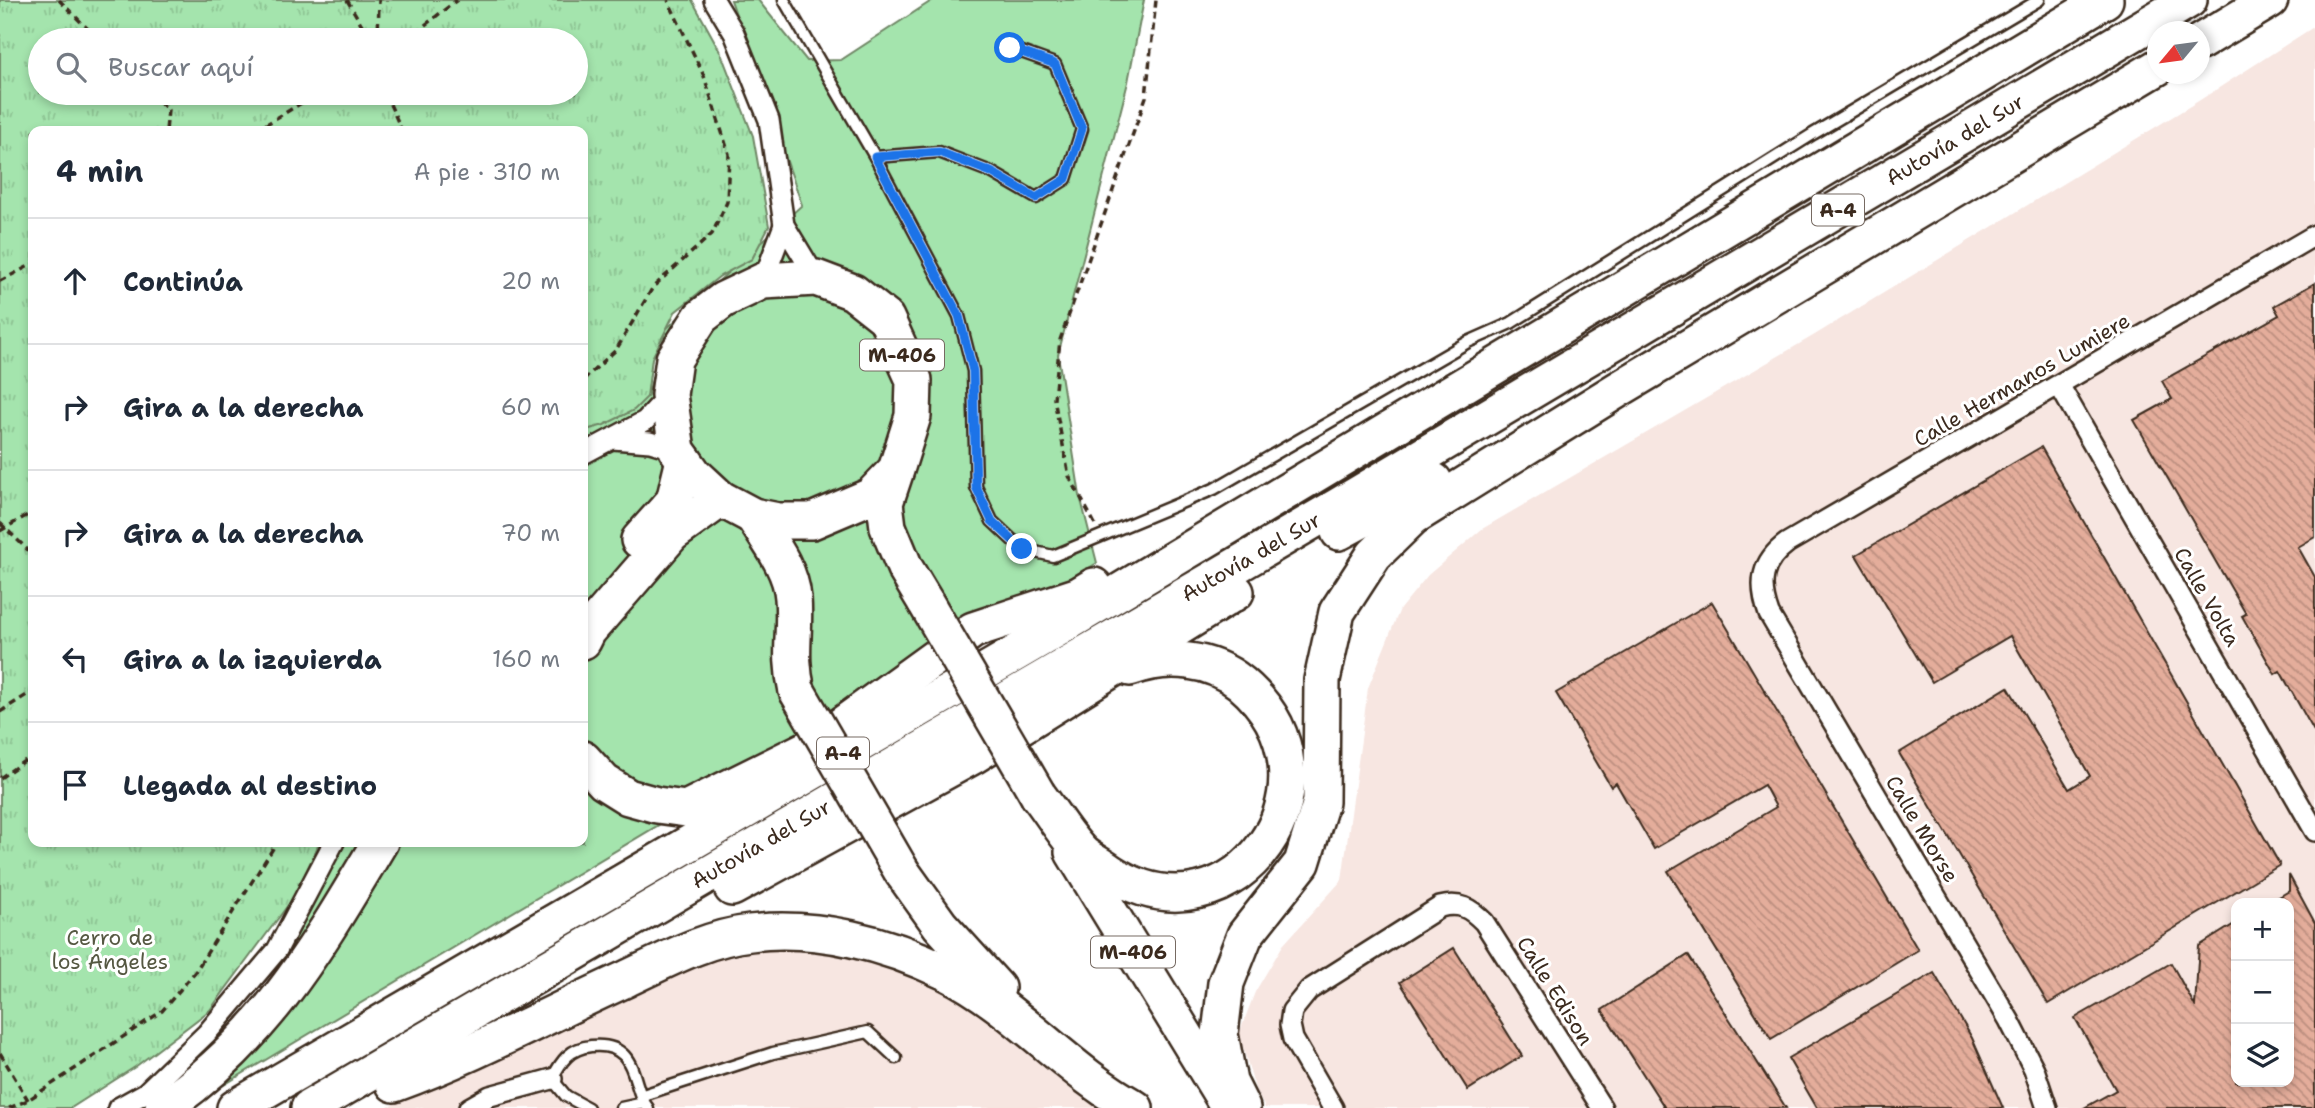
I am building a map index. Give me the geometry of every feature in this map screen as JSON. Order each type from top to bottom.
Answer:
[{"type":"highway","name":"Autovía del Sur","points":[[235,1108],[1054,631],[2105,0]]},
{"type":"highway","name":"Autovía del Sur","points":[[309,1108],[1338,506],[2189,0]]},
{"type":"highway","points":[[2210,36],[2270,0]]},
{"type":"highway","name":"A-4","points":[[1619,389],[2147,74]]},
{"type":"highway","name":"M-406","points":[[896,470],[871,496],[812,521],[778,521],[753,516],[721,499],[680,455],[669,395],[674,359],[701,317],[723,300],[763,281],[816,278],[853,292],[886,318],[914,380],[913,416],[896,470],[885,503],[888,527],[905,568],[1038,795],[1230,1108]]},
{"type":"highway","points":[[353,1108],[734,887],[973,756],[1330,537],[1515,437],[1619,389]]},
{"type":"highway","points":[[1242,1108],[1229,1082],[1220,1034],[1226,983],[1245,935],[1301,863],[1321,802],[1322,680],[1337,612],[1374,555],[1413,517],[1619,389]]},
{"type":"highway","points":[[588,764],[604,782],[628,797],[657,805],[686,808],[697,804],[813,746],[973,630],[1079,594],[1340,444],[1447,393]]},
{"type":"highway","points":[[588,595],[674,501],[680,455]]},
{"type":"highway","points":[[588,631],[672,534],[721,499]]},
{"type":"highway","name":"M-406","points":[[753,516],[780,559],[793,596],[790,662],[797,691],[902,872],[967,958],[1007,998],[1144,1108]]},
{"type":"highway","points":[[1038,795],[1081,852],[1126,882],[1153,892],[1180,893],[1212,887],[1260,853],[1274,831],[1285,803],[1287,770],[1283,739],[1262,701],[1229,673],[1200,663],[1172,659],[1146,662],[1098,680]]},
{"type":"highway","points":[[163,1108],[191,1089],[269,1014],[304,968],[377,847]]},
{"type":"highway","points":[[394,1084],[452,1063],[703,943],[750,933],[801,932],[850,938],[901,952],[948,973],[998,1006],[1099,1088],[1135,1108]]},
{"type":"street","points":[[714,0],[734,33],[769,120],[784,225],[816,278]]},
{"type":"street","points":[[763,281],[769,272],[784,225]]},
{"type":"street","name":"Calle Hermanos Lumiere","points":[[1763,573],[1771,555],[1787,542],[2315,235]]},
{"type":"street","name":"Calle Volta","points":[[2059,385],[2315,831]]},
{"type":"street","points":[[588,452],[645,421],[669,395]]},
{"type":"street","points":[[613,439],[650,442],[680,455]]},
{"type":"street","name":"Calle Morse","points":[[1763,573],[1762,594],[1769,614],[2009,1020],[2029,1058],[2047,1108]]},
{"type":"street","points":[[118,1108],[145,1093],[207,1033],[276,950],[331,847]]},
{"type":"street","name":"Calle Edison","points":[[1333,1108],[1293,1039],[1290,1025],[1292,1012],[1309,990],[1440,907],[1462,905],[1484,922],[1602,1108]]},
{"type":"street","points":[[469,1108],[490,1096],[551,1079]]},
{"type":"lane","points":[[784,0],[875,157],[959,316],[973,371],[976,487],[992,521],[1022,549],[1053,556],[1102,538],[1214,489],[1468,342],[1511,323],[1813,134],[2039,0]]},
{"type":"lane","points":[[875,157],[939,152],[991,172],[1036,198],[1066,179],[1082,129],[1055,64],[1010,48]]},
{"type":"lane","points":[[621,1108],[645,1102],[773,1053],[868,1032],[896,1058]]},
{"type":"lane","points":[[588,1108],[566,1096],[551,1079],[561,1061],[579,1047],[600,1045],[622,1053],[645,1102]]},
{"type":"path","points":[[59,0],[87,28]]},
{"type":"path","points":[[347,0],[364,28]]},
{"type":"path","points":[[378,28],[379,0]]},
{"type":"path","points":[[421,28],[457,0]]},
{"type":"path","points":[[588,375],[616,350],[653,287],[712,234],[727,202],[729,154],[704,76],[668,0]]},
{"type":"path","points":[[1102,538],[1069,476],[1054,399],[1063,327],[1102,226],[1146,97],[1156,0]]},
{"type":"path","points":[[163,105],[168,110],[166,126]]},
{"type":"path","points":[[263,126],[298,105]]},
{"type":"path","points":[[390,105],[399,126]]},
{"type":"path","points":[[0,281],[28,267]]},
{"type":"path","points":[[0,531],[28,516]]},
{"type":"path","points":[[0,523],[28,550]]},
{"type":"path","points":[[0,712],[28,694]]},
{"type":"path","points":[[0,778],[28,758]]},
{"type":"path","points":[[9,1108],[28,1100],[162,1011],[195,972],[274,847]]},
{"type":"path","points":[[0,1053],[28,1100]]},
{"type":"shaded area","points":[[2315,26],[2315,1108],[1265,1108],[1256,1091],[1239,1034],[1255,992],[1283,945],[1342,880],[1368,688],[1400,609],[1428,575],[1482,529],[1813,336],[2200,100]]},
{"type":"shaded area","points":[[758,946],[864,949],[939,985],[1022,1039],[1110,1108],[386,1108],[517,1042],[680,968]]},
{"type":"green space","name":"Cerro de los Ángeles","points":[[0,0],[692,0],[720,51],[753,136],[769,226],[752,259],[720,276],[675,312],[652,358],[647,397],[634,410],[588,430],[588,126],[28,126],[28,847],[318,847],[294,897],[210,1010],[135,1067],[71,1108],[0,1108]]},
{"type":"green space","points":[[731,0],[758,0],[807,61],[841,60],[933,0],[1144,0],[1128,82],[1058,355],[1080,496],[1097,563],[217,1089],[341,847],[588,847],[588,426],[647,397],[666,329],[802,205]]},
{"type":"building","points":[[2315,283],[2315,537],[2298,547],[2315,577],[2315,733],[2280,671],[2275,674],[2242,616],[2246,614],[2134,420],[2172,399],[2162,381],[2279,315],[2274,306]]},
{"type":"building","points":[[2041,447],[2280,865],[2048,1004],[1899,753],[2008,687],[2069,789],[2090,776],[2010,636],[1932,682],[1856,555]]},
{"type":"building","points":[[1712,602],[1918,950],[1771,1039],[1668,871],[1776,807],[1764,785],[1654,849],[1616,783],[1611,787],[1556,693]]},
{"type":"building","points":[[2289,875],[2315,923],[2315,1108],[2084,1108],[2116,1090],[2075,1018],[2171,963],[2195,1006],[2199,946],[2231,926],[2231,1087],[2294,1087],[2294,898],[2277,898],[2289,891]]},
{"type":"building","points":[[1454,948],[1522,1056],[1468,1090],[1400,982]]},
{"type":"building","points":[[1688,955],[1786,1108],[1665,1108],[1602,1010]]},
{"type":"building","points":[[1934,973],[1972,1038],[2003,1108],[1817,1108],[1788,1058]]},
{"type":"route","points":[[1010,48],[1055,64],[1082,129],[1066,179],[1036,198],[991,172],[939,152],[875,157],[959,316],[973,371],[976,487],[992,521],[1022,549]]}]
